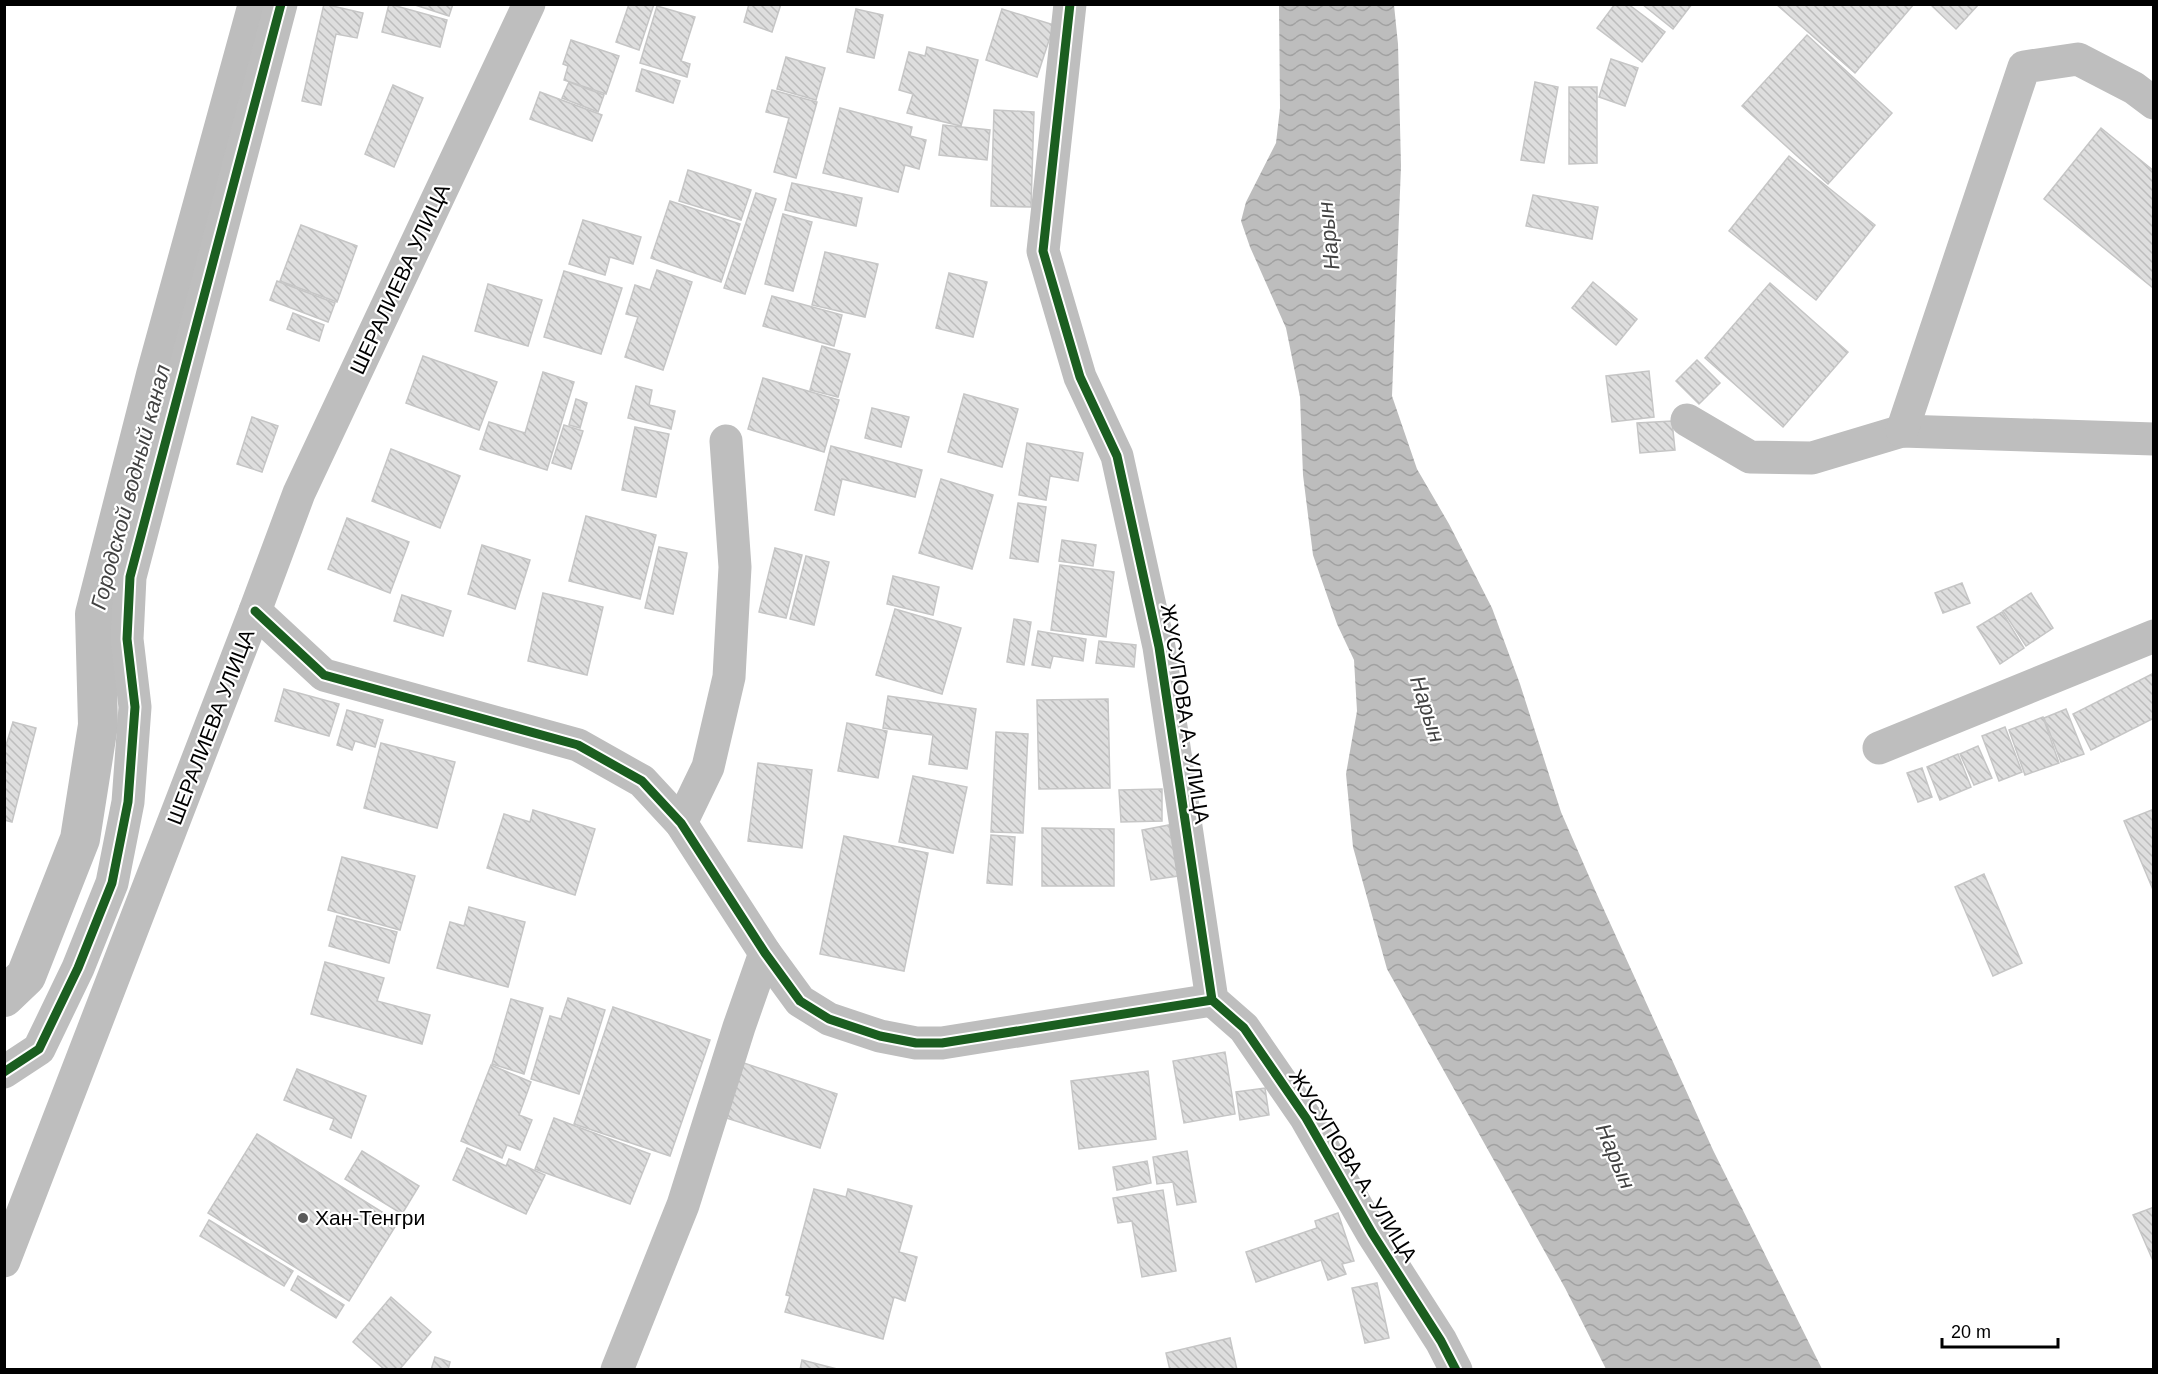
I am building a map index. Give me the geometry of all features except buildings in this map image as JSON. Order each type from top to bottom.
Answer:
[{"type":"street","points":[[4,1072],[39,1049],[78,968],[111,883],[128,802],[135,707],[127,639],[130,577],[282,4]]},
{"type":"street","name":"ШЕРАЛИЕВА УЛИЦА","points":[[5,1257],[299,493],[529,4]]},
{"type":"street","name":"ЖУСУПОВА А. УЛИЦА","points":[[1070,4],[1043,251],[1080,377],[1117,456],[1159,647],[1212,1000],[1244,1028],[1306,1118],[1372,1233],[1441,1341],[1456,1370]]},
{"type":"street","points":[[1902,431],[2024,67],[2078,59],[2134,88],[2154,103]]},
{"type":"street","points":[[1687,420],[1750,457],[1812,458],[1902,431],[2154,439]]},
{"type":"street","points":[[681,823],[708,767],[729,677],[735,567],[726,441]]},
{"type":"street","points":[[255,611],[324,675],[578,745],[642,781],[681,823],[765,953],[800,1001],[829,1020],[880,1036],[916,1043],[942,1043],[1212,1000]]},
{"type":"street","points":[[1879,748],[2154,636]]},
{"type":"street","points":[[617,1370],[683,1205],[739,1027],[765,953]]},
{"type":"water","name":"Нарын","points":[[1279,5],[1394,5],[1398,44],[1401,166],[1392,396],[1417,469],[1449,524],[1492,608],[1520,684],[1561,812],[1595,890],[1713,1150],[1822,1369],[1606,1369],[1565,1288],[1387,969],[1353,847],[1346,774],[1357,711],[1354,660],[1337,624],[1313,555],[1303,475],[1300,397],[1286,328],[1241,221],[1246,202],[1276,143],[1280,108]]},
{"type":"waterway","name":"Городской водный канал","points":[[4,997],[26,976],[80,839],[98,725],[95,614],[156,375],[258,4]]},
{"type":"cycle path","points":[[4,1072],[39,1049],[78,968],[112,883],[128,802],[135,707],[127,639],[130,577],[281,4]]},
{"type":"cycle path","points":[[1070,4],[1043,251],[1080,377],[1117,456],[1159,647],[1212,1000],[1244,1028],[1306,1118],[1372,1233],[1441,1341],[1456,1370]]},
{"type":"cycle path","points":[[255,611],[324,675],[578,745],[642,781],[681,823],[765,953],[800,1001],[829,1019],[880,1036],[916,1043],[942,1043],[1212,1000]]},
{"type":"place","name":"Хан-Тенгри","points":[[303,1218]]}]
